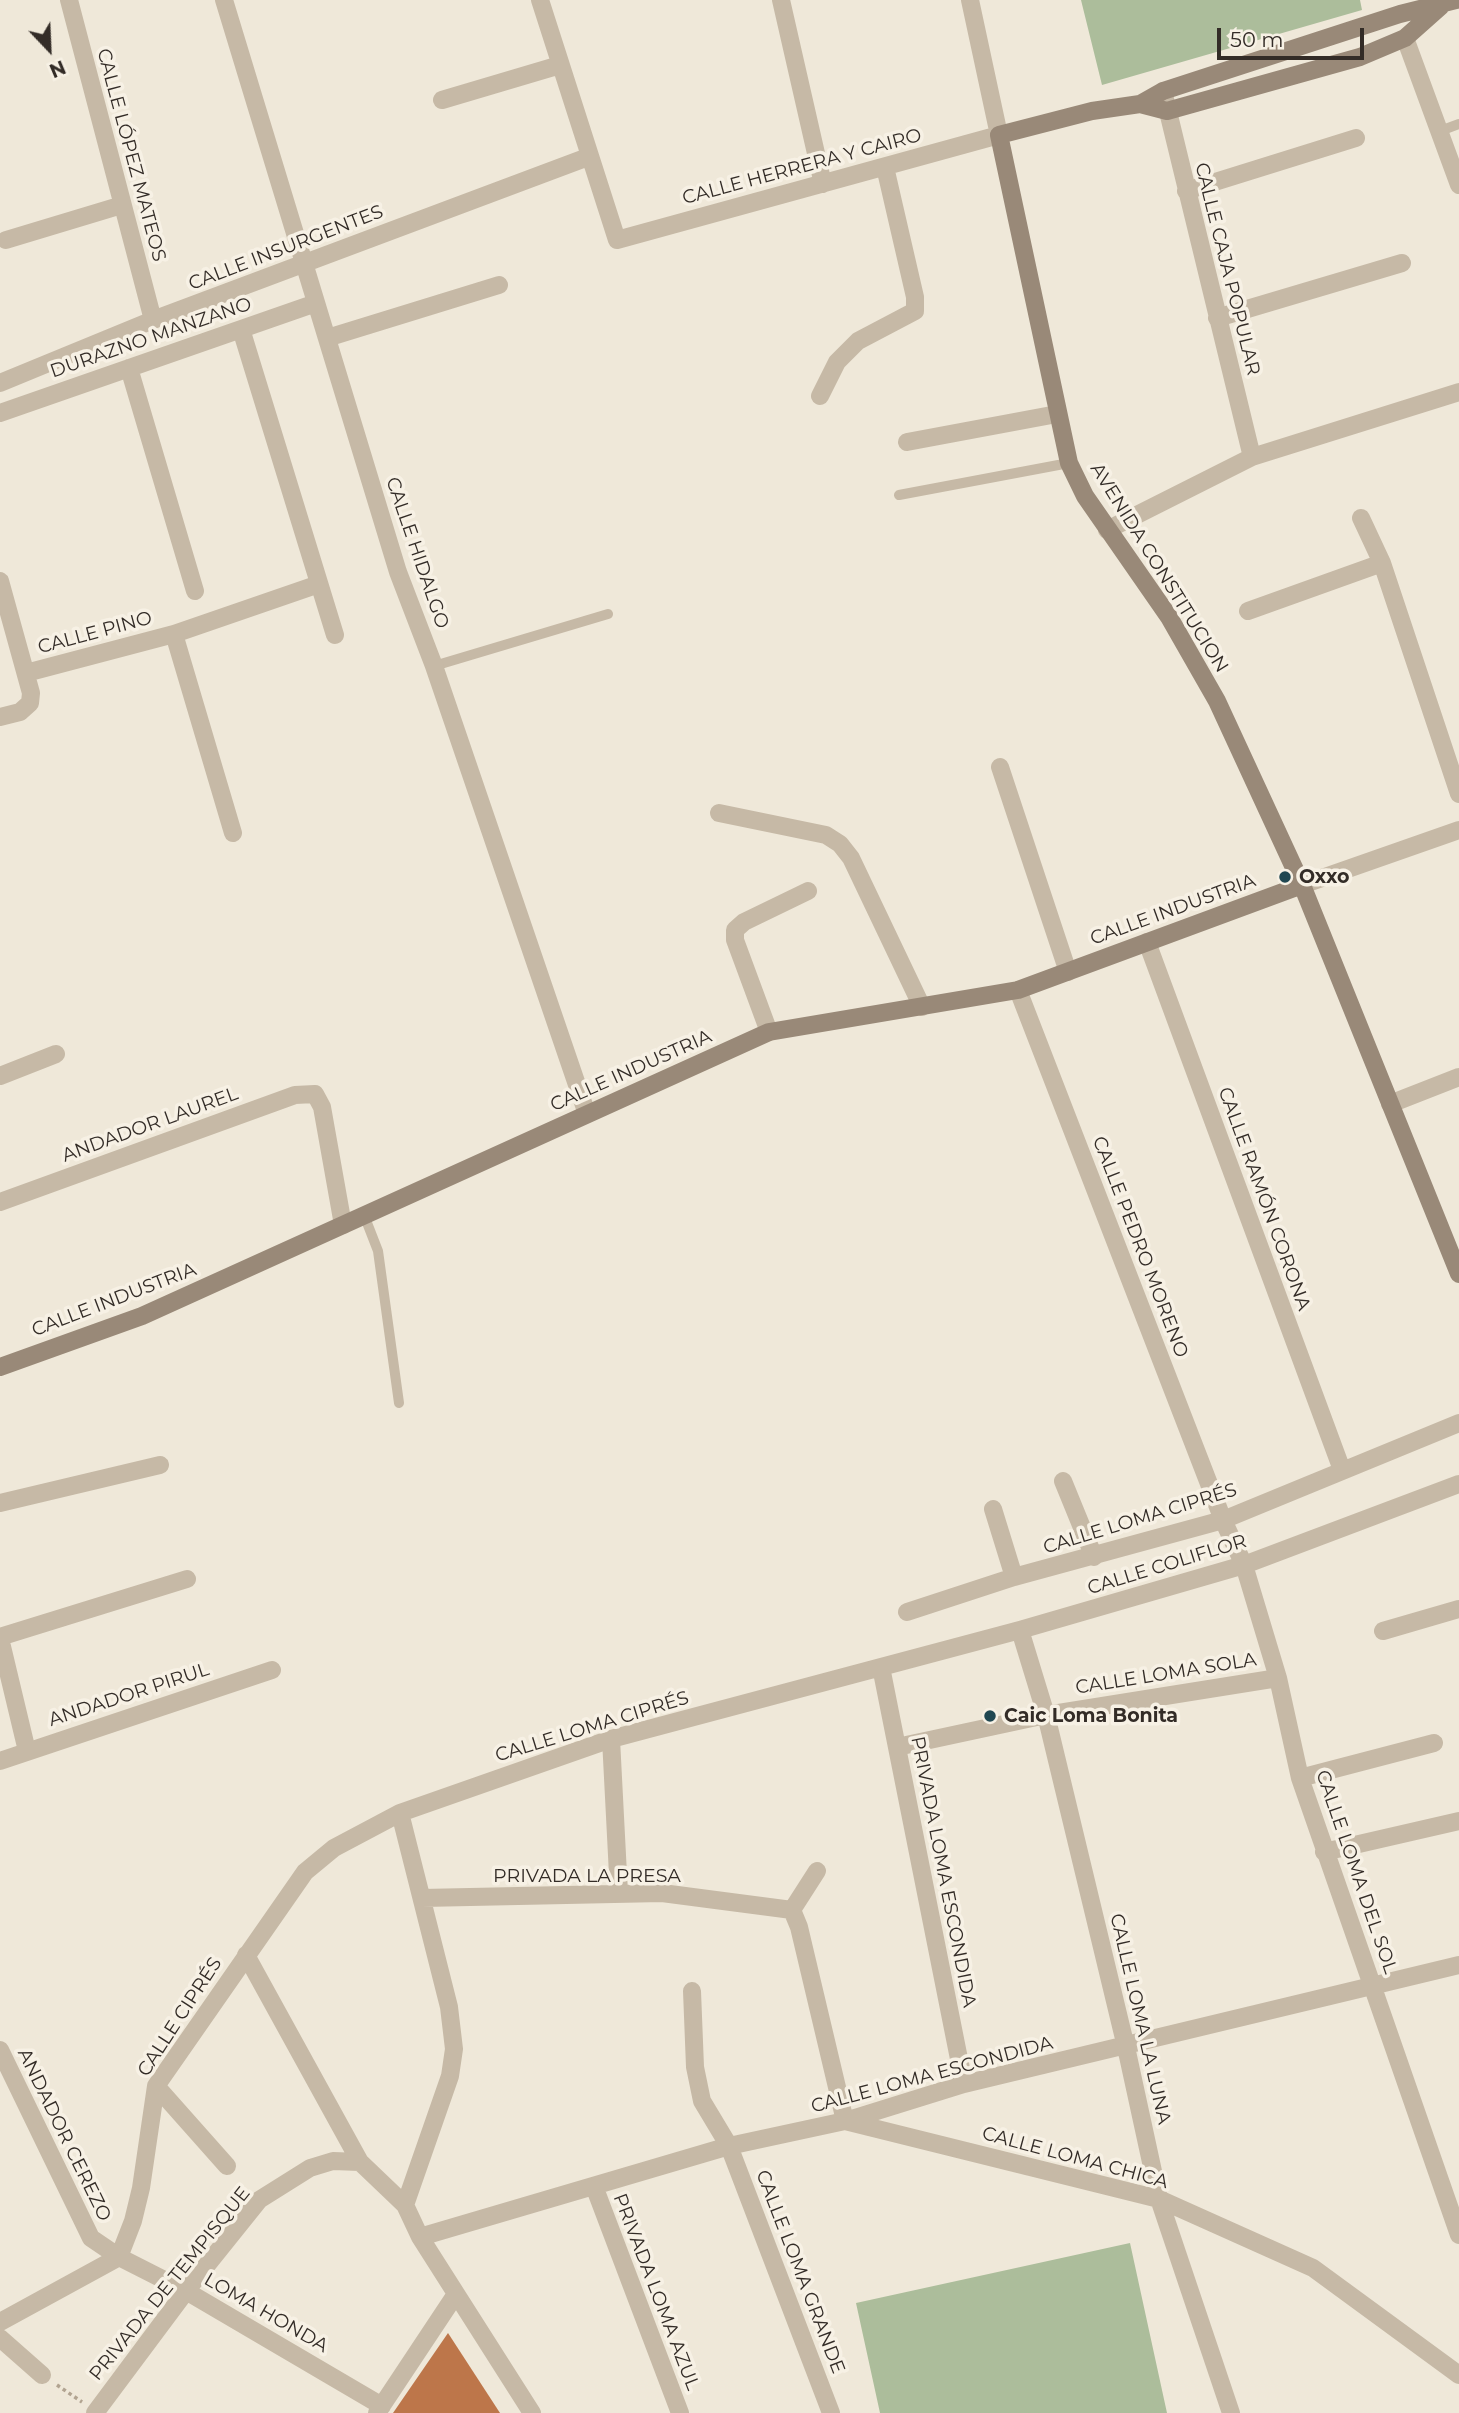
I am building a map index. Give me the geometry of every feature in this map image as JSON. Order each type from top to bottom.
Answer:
[{"type":"street","name":"CALLE LÓPEZ MATEOS","points":[[69,0],[153,320]]},
{"type":"street","name":"CALLE HIDALGO","points":[[224,0],[398,572],[434,666],[587,1114]]},
{"type":"street","points":[[541,0],[588,157]]},
{"type":"street","points":[[780,0],[823,184]]},
{"type":"street","points":[[970,0],[999,135],[1092,111],[1140,104],[1163,91],[1398,7],[1449,3]]},
{"type":"street","points":[[1140,104],[1167,111],[1360,57],[1405,38],[1449,3]]},
{"type":"street","points":[[1398,7],[1405,38],[1459,186]]},
{"type":"street","points":[[442,100],[559,65]]},
{"type":"street","name":"CALLE CAJA POPULAR","points":[[1163,91],[1252,457]]},
{"type":"street","name":"CALLE HERRERA Y CAIRO","points":[[588,157],[617,240],[999,135]]},
{"type":"street","name":"AVENIDA CONSTITUCION","points":[[999,135],[1069,463],[1085,496],[1169,617],[1217,701],[1302,885],[1459,1274]]},
{"type":"street","points":[[1186,191],[1356,138]]},
{"type":"street","name":"CALLE INSURGENTES","points":[[0,383],[153,320],[588,157]]},
{"type":"street","points":[[820,396],[837,362],[858,341],[915,311],[915,297],[885,166]]},
{"type":"street","points":[[6,240],[122,205]]},
{"type":"street","points":[[1217,318],[1402,263]]},
{"type":"street","points":[[327,338],[499,285]]},
{"type":"street","name":"DURAZNO MANZANO","points":[[0,412],[316,303]]},
{"type":"street","points":[[241,329],[335,635]]},
{"type":"street","points":[[129,368],[195,591]]},
{"type":"street","points":[[1107,530],[1252,457],[1459,392]]},
{"type":"street","points":[[907,442],[1057,414]]},
{"type":"street","points":[[1361,518],[1382,563],[1459,794]]},
{"type":"street","points":[[1248,611],[1382,563]]},
{"type":"street","points":[[0,581],[31,693],[30,702],[20,712],[0,717]]},
{"type":"street","name":"CALLE PINO","points":[[26,673],[174,634],[319,584]]},
{"type":"street","points":[[174,634],[233,834]]},
{"type":"street","points":[[1000,767],[1068,972]]},
{"type":"street","points":[[719,813],[826,835],[840,844],[851,858],[922,1007]]},
{"type":"street","points":[[1302,885],[1459,830]]},
{"type":"street","name":"CALLE INDUSTRIA","points":[[0,1367],[142,1316],[769,1032],[1018,990],[1302,885]]},
{"type":"street","points":[[769,1032],[735,940],[735,930],[744,922],[808,891]]},
{"type":"street","name":"CALLE RAMÓN CORONA","points":[[1147,942],[1342,1470]]},
{"type":"street","name":"CALLE PEDRO MORENO","points":[[1018,990],[1223,1520]]},
{"type":"street","points":[[0,1075],[56,1054]]},
{"type":"street","points":[[1390,1104],[1459,1077]]},
{"type":"street","name":"ANDADOR LAUREL","points":[[0,1202],[295,1095],[315,1094],[322,1107],[343,1224]]},
{"type":"street","name":"CALLE LOMA CIPRÉS","points":[[906,1612],[1014,1577],[1223,1520],[1459,1423]]},
{"type":"street","points":[[0,1503],[160,1465]]},
{"type":"street","points":[[1063,1481],[1094,1557]]},
{"type":"street","name":"CALLE COLIFLOR","points":[[881,1667],[1020,1630],[1244,1564],[1459,1484]]},
{"type":"street","points":[[993,1509],[1014,1577]]},
{"type":"street","name":"CALLE LOMA DEL SOL","points":[[1223,1520],[1244,1564],[1278,1678],[1300,1778],[1458,2225]]},
{"type":"street","points":[[27,1751],[0,1637],[187,1579]]},
{"type":"street","points":[[1383,1631],[1459,1609]]},
{"type":"street","name":"CALLE LOMA LA LUNA","points":[[1020,1630],[1046,1715],[1126,2047],[1159,2199],[1231,2413]]},
{"type":"street","name":"CALLE LOMA CIPRÉS","points":[[246,1955],[304,1872],[334,1848],[400,1813],[611,1739],[881,1667]]},
{"type":"street","name":"PRIVADA LOMA ESCONDIDA","points":[[881,1667],[964,2084]]},
{"type":"street","name":"ANDADOR PIRUL","points":[[0,1761],[272,1670]]},
{"type":"street","name":"CALLE LOMA SOLA","points":[[897,1747],[1046,1715],[1278,1678]]},
{"type":"street","points":[[611,1739],[619,1894]]},
{"type":"street","points":[[1300,1778],[1434,1743]]},
{"type":"street","points":[[400,1813],[449,2007],[454,2049],[450,2076],[405,2205]]},
{"type":"street","points":[[1325,1852],[1459,1821]]},
{"type":"street","points":[[817,1871],[792,1910],[799,1927],[845,2121]]},
{"type":"street","name":"PRIVADA LA PRESA","points":[[422,1898],[662,1893],[792,1910]]},
{"type":"street","points":[[246,1955],[360,2162],[405,2205],[419,2237],[531,2413]]},
{"type":"street","name":"CALLE CIPRÉS","points":[[119,2257],[134,2221],[156,2086],[246,1955]]},
{"type":"street","name":"CALLE LOMA ESCONDIDA","points":[[419,2237],[729,2147],[845,2121],[964,2084],[1459,1965]]},
{"type":"street","name":"CALLE LOMA GRANDE","points":[[692,1991],[696,2083],[702,2101],[729,2147],[831,2413]]},
{"type":"street","name":"ANDADOR CEREZO","points":[[0,2050],[91,2238]]},
{"type":"street","points":[[156,2086],[227,2166]]},
{"type":"street","name":"CALLE LOMA CHICA","points":[[845,2121],[1159,2199],[1312,2267],[1459,2375]]},
{"type":"street","name":"PRIVADA DE TEMPISQUE","points":[[96,2413],[186,2291],[259,2200],[310,2168],[333,2161],[360,2162]]},
{"type":"street","name":"PRIVADA LOMA AZUL","points":[[594,2186],[680,2413]]},
{"type":"street","name":"LOMA HONDA","points":[[91,2238],[119,2257],[186,2291],[380,2409]]},
{"type":"street","points":[[0,2322],[119,2257]]},
{"type":"street","points":[[380,2409],[456,2294]]},
{"type":"street","points":[[0,2338],[43,2375]]},
{"type":"lane","points":[[1440,131],[1459,124]]},
{"type":"lane","points":[[899,495],[1069,463]]},
{"type":"lane","points":[[434,666],[608,614]]},
{"type":"lane","points":[[364,1215],[378,1251],[399,1403]]},
{"type":"path","points":[[43,2375],[96,2413]]},
{"type":"green space","points":[[1081,0],[1360,0],[1362,10],[1102,85]]},
{"type":"green space","points":[[1130,2243],[1167,2413],[880,2413],[856,2303]]},
{"type":"building","points":[[448,2333],[500,2413],[393,2413]]},
{"type":"place","name":"Oxxo","points":[[1285,877]]},
{"type":"place","name":"Caic Loma Bonita","points":[[990,1716]]}]
